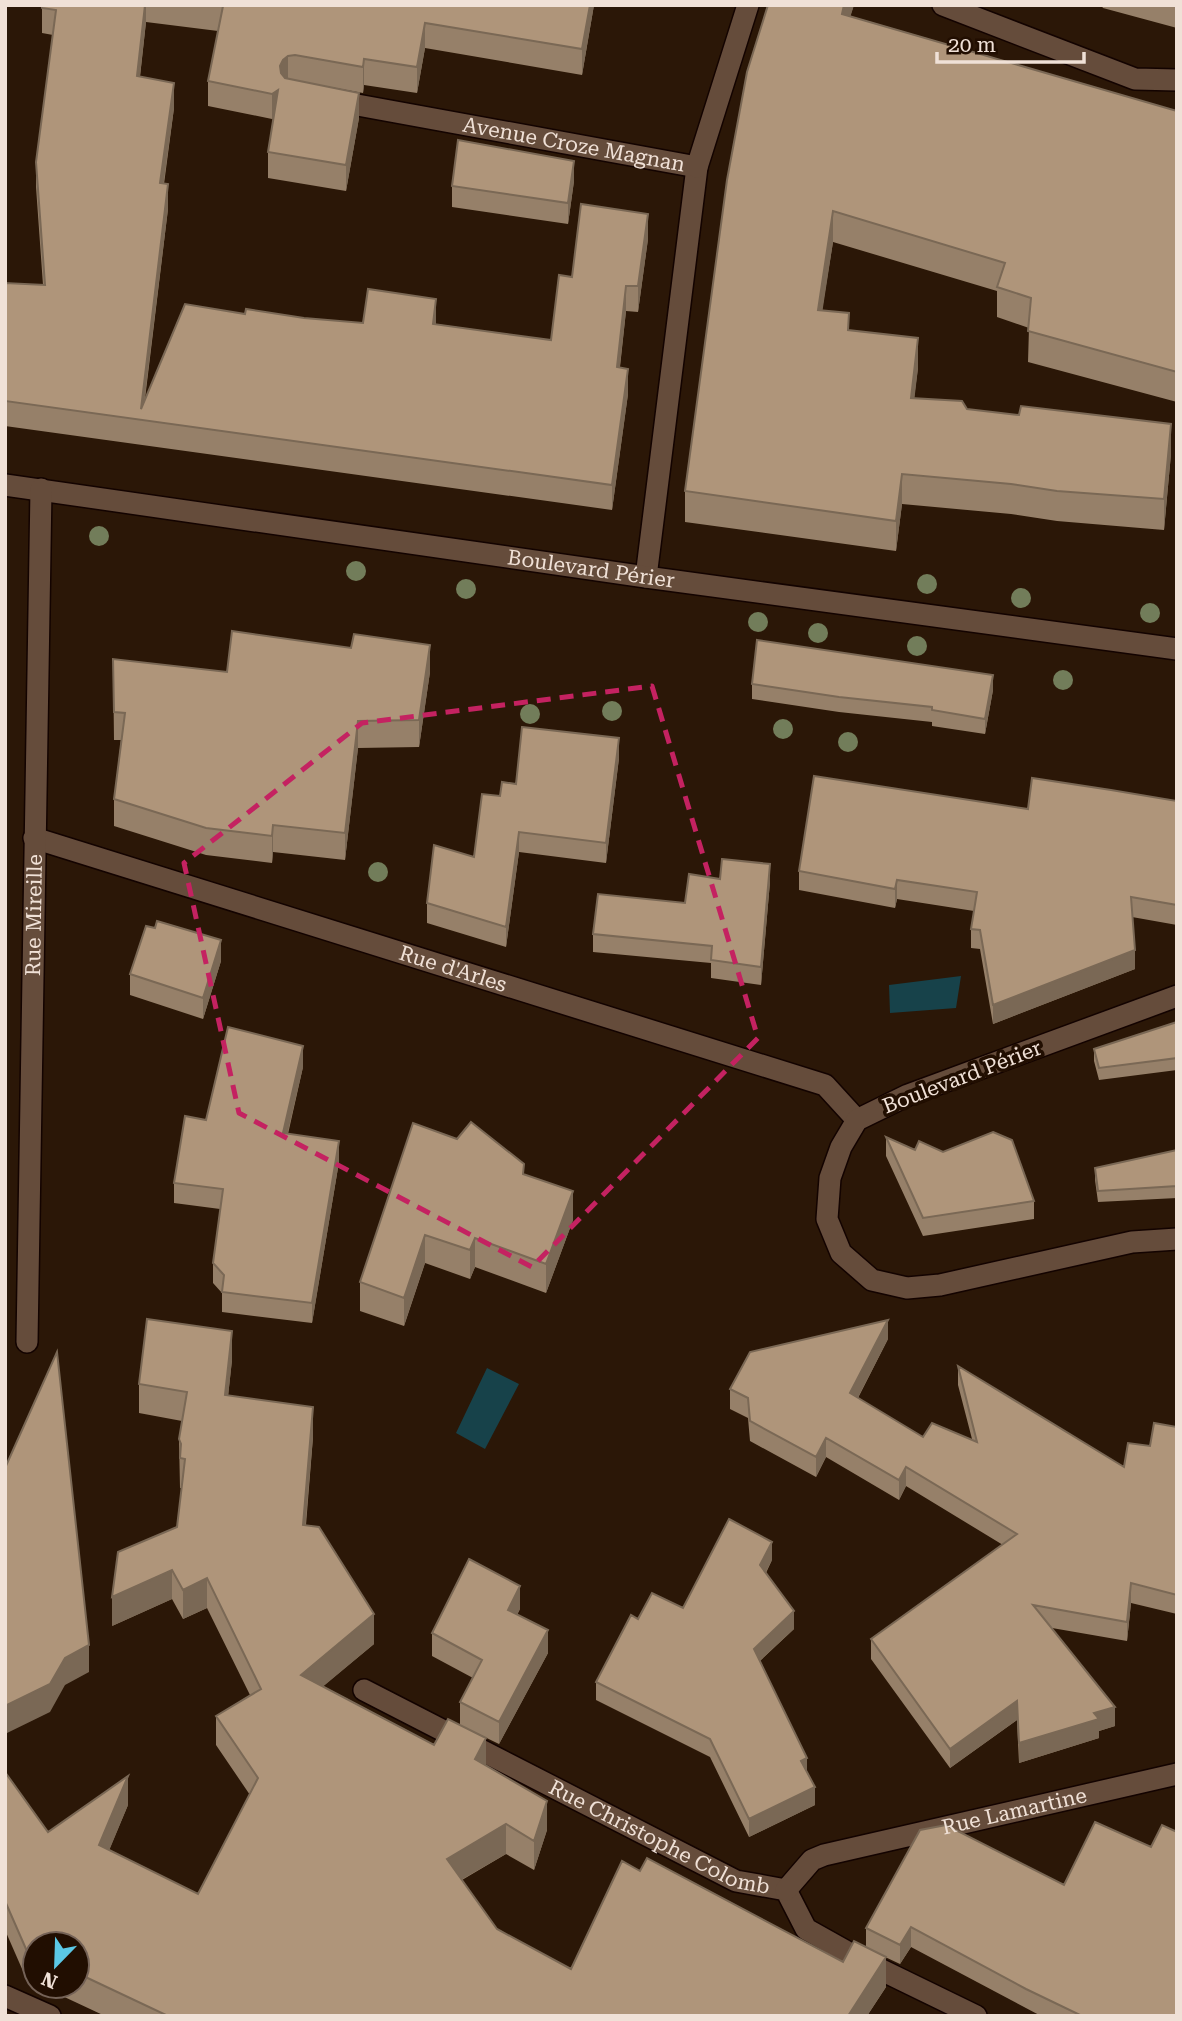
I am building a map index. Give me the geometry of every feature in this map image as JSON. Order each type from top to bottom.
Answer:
[{"type":"street","points":[[697,167],[748,5]]},
{"type":"street","points":[[943,5],[1135,79],[1177,79]]},
{"type":"street","name":"Avenue Croze Magnan","points":[[307,96],[697,167],[646,577]]},
{"type":"street","name":"Boulevard Périer","points":[[5,485],[646,577],[1177,649]]},
{"type":"street","name":"Rue Mireille","points":[[27,1342],[41,489]]},
{"type":"street","name":"Rue d'Arles","points":[[34,838],[825,1084],[857,1120]]},
{"type":"street","name":"Boulevard Périer","points":[[1177,996],[908,1095],[857,1120],[841,1147],[830,1178],[827,1219],[841,1253],[872,1280],[907,1288],[940,1285],[1132,1242],[1177,1239]]},
{"type":"street","name":"Rue Christophe Colomb","points":[[364,1690],[736,1881],[786,1890],[806,1928],[865,1962],[976,2016]]},
{"type":"street","name":"Rue Lamartine","points":[[786,1890],[812,1860],[824,1855],[1177,1774]]},
{"type":"street","points":[[5,1996],[50,2016]]},
{"type":"highlighted area","points":[[652,686],[758,1038],[532,1267],[239,1113],[184,863],[362,723]]},
{"type":"water","points":[[961,976],[956,1008],[890,1013],[889,985]]},
{"type":"water","points":[[487,1368],[519,1384],[485,1449],[456,1433]]},
{"type":"building","points":[[42,5],[145,5],[137,76],[174,83],[160,183],[168,184],[141,409],[185,304],[245,314],[246,309],[363,323],[368,289],[436,299],[433,324],[551,340],[559,275],[572,277],[581,204],[648,214],[638,286],[626,286],[617,367],[628,369],[612,485],[5,401],[5,283],[45,285],[36,162],[56,10],[42,8]]},
{"type":"building","points":[[215,5],[590,5],[582,49],[425,23],[417,67],[364,59],[363,67],[288,56],[280,66],[285,78],[359,93],[346,165],[268,152],[278,90],[272,94],[208,81],[223,6]]},
{"type":"building","points":[[768,5],[844,5],[842,14],[1177,111],[1177,372],[1028,331],[1031,298],[997,287],[1005,263],[833,211],[818,310],[849,313],[848,330],[918,338],[911,398],[962,401],[967,409],[1019,415],[1021,406],[1171,424],[1164,499],[1057,491],[902,474],[896,521],[685,491],[727,180],[747,72]]},
{"type":"building","points":[[458,140],[574,161],[568,203],[452,186]]},
{"type":"building","points":[[232,631],[351,648],[354,634],[430,645],[419,720],[358,721],[345,833],[273,825],[272,836],[206,828],[114,799],[125,713],[114,712],[113,659],[227,672]]},
{"type":"building","points":[[757,640],[993,675],[985,719],[932,710],[932,707],[752,684]]},
{"type":"building","points":[[522,727],[619,738],[606,843],[519,832],[506,927],[427,903],[434,845],[474,857],[482,794],[500,796],[502,782],[516,784]]},
{"type":"building","points":[[814,776],[1028,809],[1032,778],[1177,801],[1177,905],[1131,897],[1135,950],[993,1005],[980,930],[971,929],[977,892],[897,880],[895,889],[799,871]]},
{"type":"building","points":[[722,859],[770,864],[761,967],[711,960],[712,946],[593,934],[598,894],[685,903],[689,874],[720,879]]},
{"type":"building","points":[[157,921],[221,940],[203,998],[130,974],[146,926],[155,928]]},
{"type":"building","points":[[1177,1022],[1177,1058],[1099,1068],[1094,1049]]},
{"type":"building","points":[[228,1027],[303,1046],[283,1133],[339,1141],[312,1303],[222,1292],[224,1275],[213,1263],[223,1189],[174,1183],[185,1116],[206,1120]]},
{"type":"building","points":[[471,1122],[524,1164],[523,1174],[573,1191],[546,1264],[475,1238],[470,1250],[425,1235],[404,1298],[360,1282],[413,1123],[457,1139]]},
{"type":"building","points":[[993,1132],[1012,1140],[1034,1201],[923,1218],[886,1137],[915,1150],[919,1141],[943,1152]]},
{"type":"building","points":[[1177,1150],[1177,1186],[1098,1191],[1095,1168]]},
{"type":"building","points":[[147,1319],[232,1331],[225,1395],[313,1407],[303,1525],[319,1527],[374,1614],[301,1675],[434,1745],[448,1719],[486,1738],[475,1759],[547,1801],[534,1841],[506,1824],[447,1859],[497,1929],[571,1969],[622,1861],[640,1871],[647,1858],[843,1962],[854,1941],[886,1957],[848,2016],[168,2016],[91,1980],[91,1930],[21,1930],[21,1938],[5,1901],[5,1772],[48,1832],[128,1776],[99,1845],[198,1894],[258,1778],[216,1716],[261,1689],[207,1578],[183,1590],[172,1570],[112,1597],[118,1552],[177,1527],[185,1459],[180,1458],[179,1439],[187,1392],[139,1384]]},
{"type":"building","points":[[888,1320],[850,1393],[923,1437],[932,1423],[977,1442],[958,1366],[1124,1467],[1128,1443],[1150,1446],[1154,1423],[1177,1427],[1177,1595],[1131,1583],[1127,1622],[1033,1605],[1115,1707],[1094,1713],[1099,1719],[1019,1743],[1017,1701],[950,1749],[871,1639],[1017,1534],[906,1467],[899,1480],[826,1438],[816,1457],[750,1421],[748,1398],[730,1389],[750,1352]]},
{"type":"building","points":[[57,1352],[89,1645],[65,1658],[50,1684],[5,1706],[5,1468]]},
{"type":"building","points":[[729,1519],[772,1542],[760,1565],[794,1611],[754,1649],[807,1758],[801,1761],[815,1787],[749,1819],[710,1739],[596,1682],[631,1615],[638,1619],[652,1593],[683,1608]]},
{"type":"building","points":[[469,1559],[520,1586],[508,1610],[548,1630],[499,1722],[460,1702],[482,1660],[432,1633]]},
{"type":"building","points":[[1095,1822],[1151,1847],[1162,1825],[1177,1832],[1177,2016],[1082,2016],[911,1927],[900,1945],[866,1928],[920,1830],[946,1825],[1064,1885]]}]
